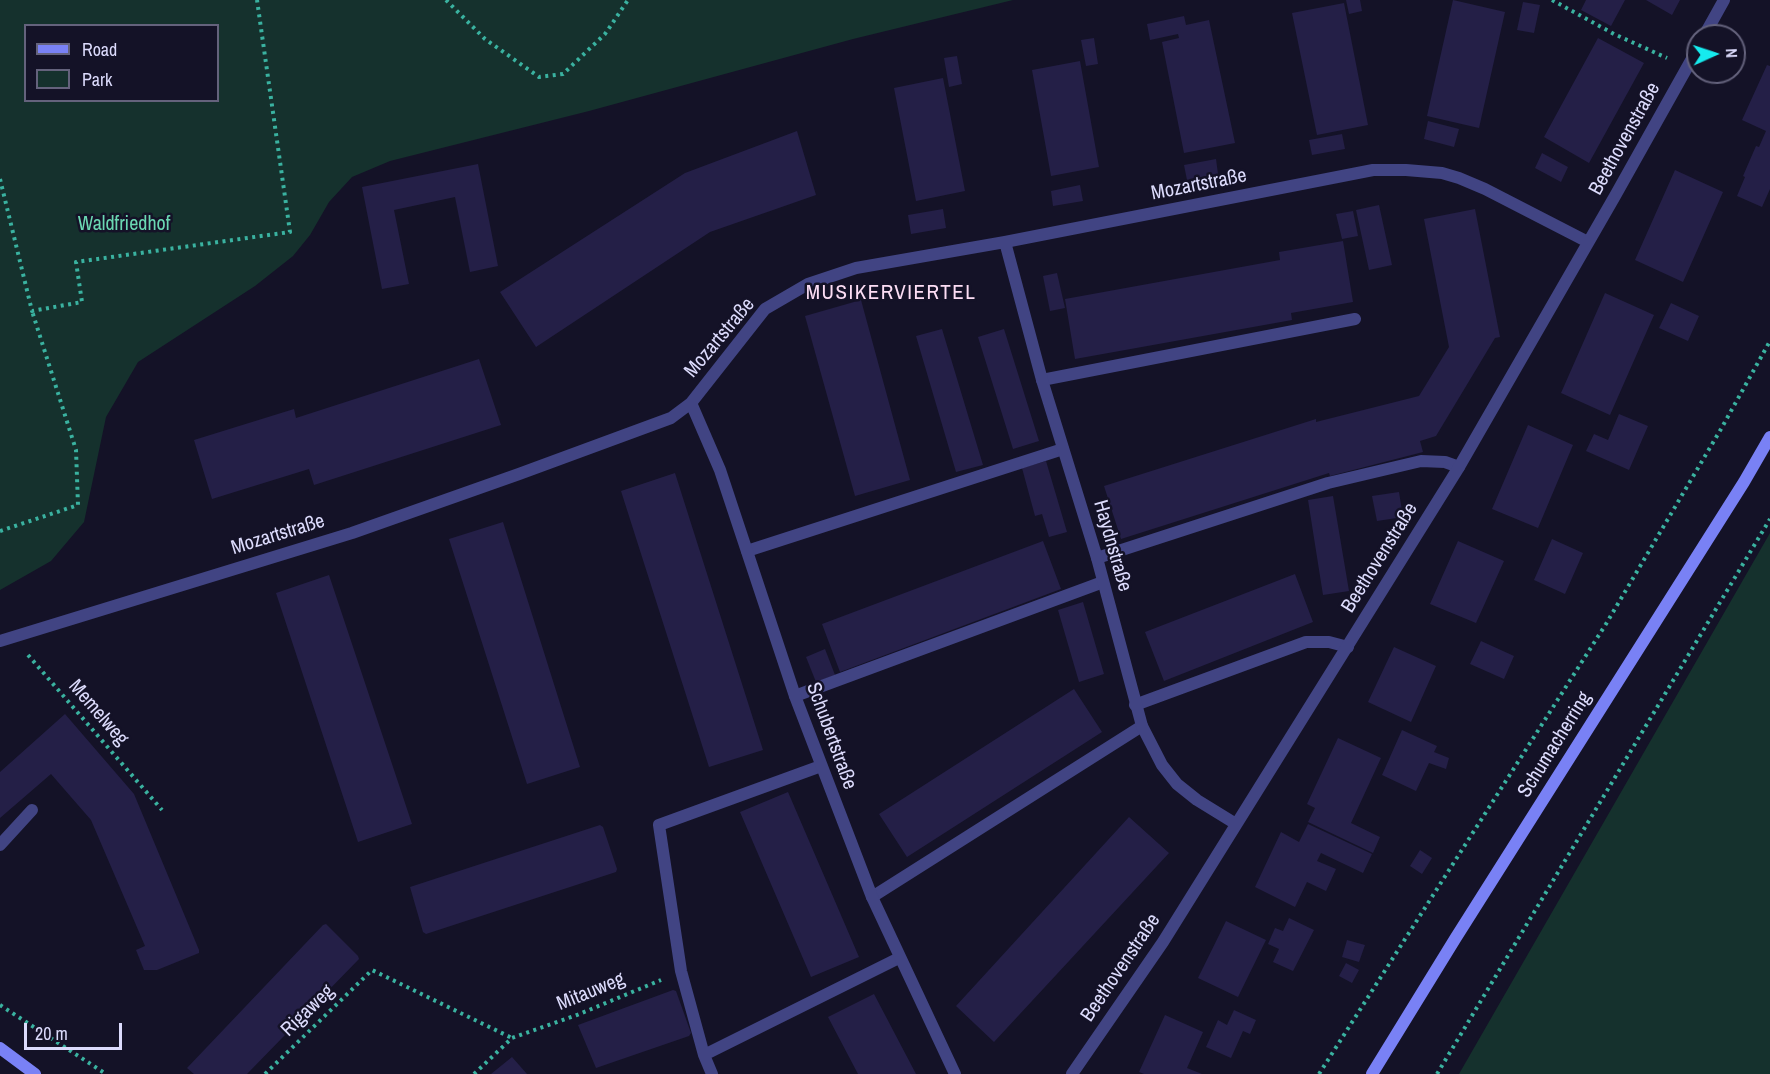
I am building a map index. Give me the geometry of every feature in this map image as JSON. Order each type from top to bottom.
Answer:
[{"type":"main road","name":"Schumacherring","points":[[1372,1074],[1738,492],[1770,437]]},
{"type":"main road","points":[[0,1048],[35,1074]]},
{"type":"street","points":[[1711,24],[1724,0]]},
{"type":"street","name":"Beethovenstraße","points":[[1072,1074],[1163,942],[1459,467],[1686,69]]},
{"type":"street","name":"Mozartstraße","points":[[6,638],[352,533],[671,418],[691,403],[765,309],[808,284],[856,268],[1005,242],[1373,170],[1406,170],[1459,177],[1588,242]]},
{"type":"street","name":"Haydnstraße","points":[[1005,242],[1042,380],[1097,558],[1142,726],[1162,765],[1177,784],[1236,825]]},
{"type":"street","points":[[1042,380],[1356,319]]},
{"type":"street","name":"Schubertstraße","points":[[691,403],[720,470],[795,696],[872,897],[955,1074]]},
{"type":"street","points":[[747,551],[1063,449]]},
{"type":"street","points":[[1097,558],[1328,483],[1421,461],[1445,462],[1459,467]]},
{"type":"street","points":[[795,696],[1103,582]]},
{"type":"street","points":[[1135,705],[1306,642],[1329,642],[1348,647]]},
{"type":"street","points":[[872,897],[1142,726]]},
{"type":"street","points":[[712,1074],[704,1055],[681,971],[659,825],[821,766]]},
{"type":"street","points":[[0,845],[32,810]]},
{"type":"street","points":[[704,1055],[900,958]]},
{"type":"path","points":[[32,311],[82,302],[76,262],[290,232],[257,0]]},
{"type":"path","points":[[446,0],[485,39],[539,77],[563,74],[605,34],[628,0]]},
{"type":"path","points":[[1552,0],[1614,34],[1686,67]]},
{"type":"path","points":[[0,179],[32,311],[76,450],[78,505],[0,531]]},
{"type":"path","points":[[1319,1074],[1606,624],[1770,341]]},
{"type":"path","points":[[1437,1074],[1770,519]]},
{"type":"path","name":"Memelweg","points":[[6,638],[162,810]]},
{"type":"path","name":"Rigaweg","points":[[265,1074],[372,970],[512,1038]]},
{"type":"path","name":"Mitauweg","points":[[474,1074],[512,1038],[577,1015],[681,971]]},
{"type":"path","points":[[0,1005],[106,1074]]},
{"type":"green space","name":"Waldfriedhof","points":[[0,0],[1013,0],[853,39],[589,111],[390,161],[352,177],[329,202],[310,235],[293,256],[255,286],[138,362],[106,417],[84,522],[51,561],[0,590]]},
{"type":"green space","points":[[1770,533],[1770,1074],[1459,1074]]},
{"type":"building","points":[[1346,0],[1360,0],[1362,11],[1349,14]]},
{"type":"building","points":[[1453,0],[1505,12],[1479,128],[1427,116]]},
{"type":"building","points":[[1586,0],[1625,0],[1611,26],[1581,10]]},
{"type":"building","points":[[1646,0],[1680,0],[1672,15]]},
{"type":"building","points":[[1523,2],[1540,5],[1534,33],[1517,30]]},
{"type":"building","points":[[1344,3],[1368,125],[1317,135],[1292,13]]},
{"type":"building","points":[[1184,16],[1186,25],[1209,20],[1235,143],[1184,153],[1162,42],[1179,38],[1178,34],[1150,40],[1147,24]]},
{"type":"building","points":[[1094,38],[1098,64],[1086,66],[1081,40]]},
{"type":"building","points":[[1598,38],[1644,63],[1589,163],[1544,137]]},
{"type":"building","points":[[957,56],[962,84],[949,87],[944,58]]},
{"type":"building","points":[[1080,61],[1099,167],[1051,176],[1032,70]]},
{"type":"building","points":[[1767,65],[1770,66],[1770,189],[1762,207],[1737,196],[1756,146],[1759,147],[1766,131],[1742,120]]},
{"type":"building","points":[[943,78],[965,191],[916,201],[894,88]]},
{"type":"building","points":[[1428,121],[1459,129],[1454,147],[1424,139]]},
{"type":"building","points":[[797,131],[816,195],[710,232],[536,347],[500,292],[685,173]]},
{"type":"building","points":[[1342,134],[1345,149],[1312,155],[1309,140]]},
{"type":"building","points":[[1542,153],[1568,167],[1561,182],[1535,168]]},
{"type":"building","points":[[1216,159],[1218,174],[1187,180],[1184,165]]},
{"type":"building","points":[[478,164],[498,266],[470,272],[455,197],[394,210],[409,284],[382,289],[362,187]]},
{"type":"building","points":[[1675,170],[1723,192],[1683,282],[1635,260]]},
{"type":"building","points":[[1080,185],[1083,201],[1053,206],[1051,191]]},
{"type":"building","points":[[1379,205],[1392,265],[1369,270],[1356,210]]},
{"type":"building","points":[[943,209],[946,228],[911,234],[908,215]]},
{"type":"building","points":[[1475,209],[1500,337],[1495,338],[1436,436],[1420,441],[1423,452],[1330,476],[1329,473],[1121,539],[1104,486],[1316,419],[1316,422],[1419,396],[1449,347],[1424,219]]},
{"type":"building","points":[[1353,211],[1358,236],[1342,239],[1336,214]]},
{"type":"building","points":[[1343,241],[1353,302],[1291,313],[1292,320],[1075,359],[1065,299],[1280,260],[1279,252]]},
{"type":"building","points":[[1057,273],[1065,308],[1050,311],[1043,276]]},
{"type":"building","points":[[1605,293],[1654,315],[1610,415],[1561,393]]},
{"type":"building","points":[[861,300],[910,480],[855,496],[805,316]]},
{"type":"building","points":[[1671,303],[1699,316],[1688,341],[1659,328]]},
{"type":"building","points":[[942,329],[983,465],[956,472],[916,336]]},
{"type":"building","points":[[1004,329],[1039,441],[1013,449],[978,337]]},
{"type":"building","points":[[479,359],[501,425],[314,485],[309,469],[212,499],[194,440],[294,409],[296,418]]},
{"type":"building","points":[[1619,414],[1648,426],[1629,470],[1586,451],[1594,434],[1608,440]]},
{"type":"building","points":[[1528,425],[1573,445],[1538,528],[1492,509]]},
{"type":"building","points":[[1046,461],[1067,532],[1049,537],[1042,514],[1035,516],[1022,468]]},
{"type":"building","points":[[675,473],[763,750],[709,767],[621,491]]},
{"type":"building","points":[[1399,492],[1403,517],[1377,521],[1372,496]]},
{"type":"building","points":[[1333,496],[1349,591],[1323,595],[1308,500]]},
{"type":"building","points":[[503,522],[580,767],[527,784],[449,539]]},
{"type":"building","points":[[1552,539],[1583,553],[1565,594],[1534,580]]},
{"type":"building","points":[[1043,541],[1061,589],[840,672],[822,624]]},
{"type":"building","points":[[1458,541],[1504,561],[1476,623],[1430,604]]},
{"type":"building","points":[[1295,574],[1313,622],[1164,681],[1145,632]]},
{"type":"building","points":[[329,575],[412,824],[358,842],[276,593]]},
{"type":"building","points":[[1083,602],[1104,674],[1079,682],[1058,610]]},
{"type":"building","points":[[1481,641],[1514,656],[1504,679],[1470,664]]},
{"type":"building","points":[[1394,647],[1436,666],[1411,722],[1368,702]]},
{"type":"building","points":[[825,649],[835,675],[816,682],[806,657]]},
{"type":"building","points":[[1074,689],[1102,732],[907,857],[879,814]]},
{"type":"building","points":[[65,714],[134,794],[199,953],[157,970],[144,970],[136,950],[145,946],[91,820],[51,774],[0,818],[0,772]]},
{"type":"building","points":[[1402,730],[1437,746],[1434,752],[1449,758],[1446,769],[1429,763],[1416,791],[1382,775]]},
{"type":"building","points":[[1338,738],[1381,758],[1351,823],[1380,837],[1373,853],[1308,822],[1315,808],[1307,804]]},
{"type":"building","points":[[788,792],[859,957],[811,977],[740,812]]},
{"type":"building","points":[[1129,817],[1169,853],[994,1042],[956,1006]]},
{"type":"building","points":[[1308,824],[1372,854],[1363,873],[1321,853],[1317,861],[1336,869],[1326,891],[1307,882],[1295,907],[1255,887],[1281,832],[1299,842]]},
{"type":"building","points":[[600,825],[603,827],[616,872],[426,934],[423,932],[410,887]]},
{"type":"building","points":[[1420,850],[1432,858],[1422,874],[1410,866]]},
{"type":"building","points":[[1289,918],[1314,930],[1293,971],[1273,962],[1279,949],[1268,944],[1275,928],[1283,931]]},
{"type":"building","points":[[1226,921],[1266,940],[1238,997],[1198,978]]},
{"type":"building","points":[[326,924],[359,959],[247,1074],[194,1074],[187,1068],[323,925]]},
{"type":"building","points":[[1347,940],[1365,945],[1359,962],[1342,957]]},
{"type":"building","points":[[1346,963],[1359,970],[1352,983],[1339,976]]},
{"type":"building","points":[[673,990],[676,991],[691,1033],[689,1036],[596,1068],[578,1025]]},
{"type":"building","points":[[874,994],[916,1074],[858,1074],[828,1017]]},
{"type":"building","points":[[1234,1010],[1256,1020],[1250,1034],[1243,1031],[1231,1058],[1206,1047],[1218,1020],[1227,1025]]},
{"type":"building","points":[[1165,1015],[1203,1032],[1187,1068],[1202,1074],[1144,1074],[1139,1072]]},
{"type":"building","points":[[512,1057],[527,1074],[491,1074]]},
{"type":"district","name":"MUSIKERVIERTEL","points":[[891,293]]}]
